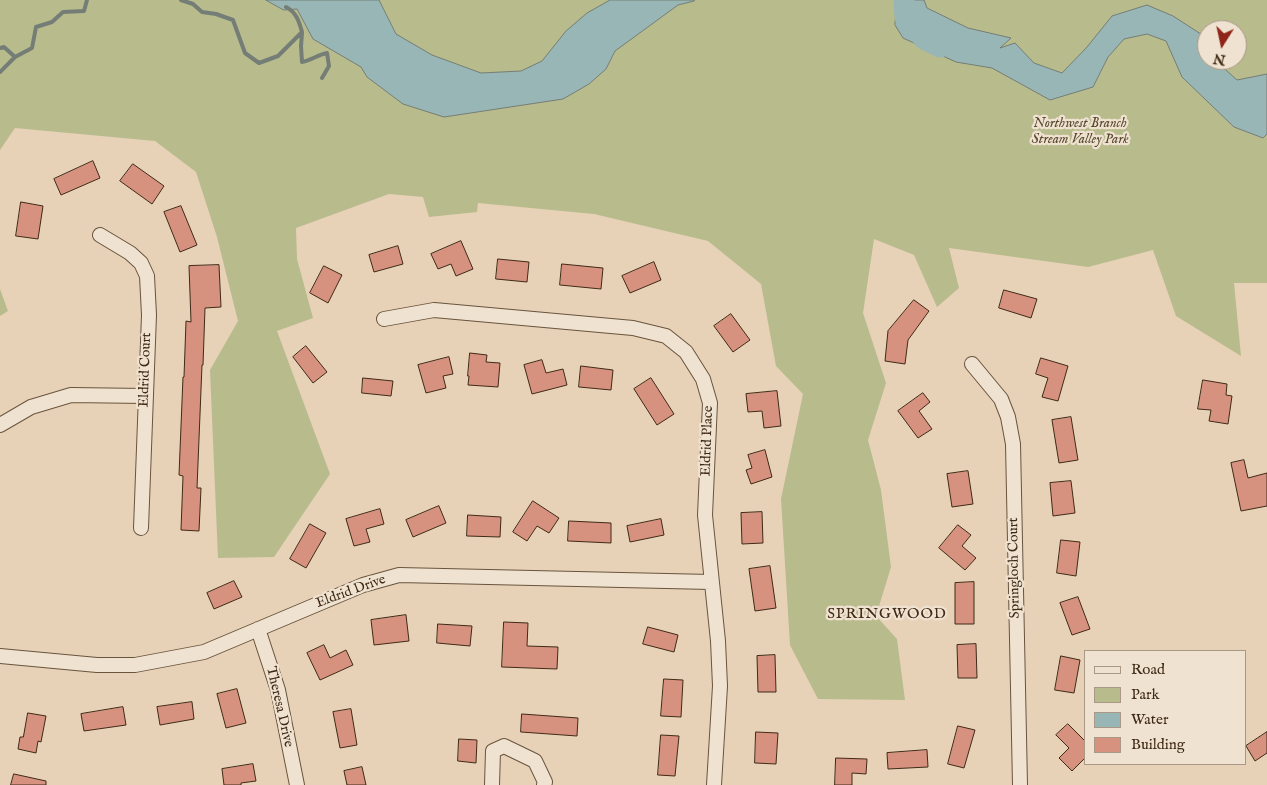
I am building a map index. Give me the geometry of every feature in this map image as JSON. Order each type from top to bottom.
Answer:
[{"type":"street","name":"Eldrid Court","points":[[100,236],[130,253],[141,264],[147,276],[149,315],[140,528]]},
{"type":"street","name":"Eldrid Place","points":[[384,319],[434,310],[633,328],[666,336],[686,352],[703,379],[710,403],[705,515],[718,641],[720,686],[714,785]]},
{"type":"street","name":"Springloch Court","points":[[972,364],[1001,399],[1008,417],[1013,444],[1020,785]]},
{"type":"street","points":[[0,425],[31,407],[71,395],[145,396]]},
{"type":"street","name":"Eldrid Drive","points":[[0,656],[97,665],[134,665],[204,652],[363,585],[399,575],[711,582]]},
{"type":"street","name":"Theresa Drive","points":[[258,629],[278,690],[297,785]]},
{"type":"street","points":[[492,785],[493,751],[504,746],[535,761],[545,782],[544,785]]},
{"type":"green space","name":"Northwest Branch Stream Valley Park","points":[[0,0],[1267,0],[1267,283],[1234,283],[1241,356],[1176,316],[1153,250],[1088,267],[949,248],[959,288],[937,307],[914,255],[874,239],[863,313],[886,383],[868,440],[881,490],[891,567],[876,616],[897,639],[905,700],[818,699],[790,645],[781,499],[803,394],[776,366],[761,284],[708,241],[594,214],[478,203],[477,212],[429,217],[423,197],[389,194],[296,228],[297,259],[313,318],[277,331],[330,474],[274,557],[218,558],[210,370],[238,321],[217,237],[196,172],[155,141],[15,128],[0,150]]},
{"type":"green space","points":[[0,289],[8,311],[0,316]]},
{"type":"water","points":[[266,0],[379,0],[396,34],[432,55],[481,73],[521,71],[542,61],[566,31],[587,13],[610,0],[695,0],[678,5],[615,51],[606,69],[589,84],[563,99],[444,117],[403,104],[367,77],[361,67],[313,39],[297,9],[284,10]]},
{"type":"water","points":[[898,0],[924,0],[927,8],[968,28],[1011,38],[1000,48],[1015,43],[1034,63],[1062,73],[1087,47],[1112,16],[1147,5],[1173,16],[1197,32],[1197,70],[1226,70],[1237,80],[1267,74],[1267,134],[1263,138],[1234,127],[1182,77],[1166,41],[1147,34],[1124,39],[1108,57],[1093,87],[1050,100],[992,68],[956,62],[903,38],[895,25]],"holes":[[[907,15],[925,35],[904,23]]]},
{"type":"building","points":[[93,161],[100,178],[61,195],[54,179]]},
{"type":"building","points":[[133,164],[164,186],[152,204],[120,181]]},
{"type":"building","points":[[21,202],[43,206],[38,239],[16,236]]},
{"type":"building","points":[[181,206],[197,245],[180,252],[164,212]]},
{"type":"building","points":[[461,241],[473,269],[456,276],[451,264],[438,269],[431,254]]},
{"type":"building","points":[[398,246],[403,264],[374,272],[369,255]]},
{"type":"building","points":[[498,259],[529,262],[527,282],[496,279]]},
{"type":"building","points":[[654,262],[661,280],[630,293],[622,276]]},
{"type":"building","points":[[562,264],[603,268],[601,289],[560,285]]},
{"type":"building","points":[[219,265],[221,307],[205,308],[197,488],[201,488],[199,531],[181,530],[183,476],[179,475],[183,377],[186,321],[191,322],[189,266]]},
{"type":"building","points":[[324,266],[342,275],[328,303],[310,293]]},
{"type":"building","points":[[1004,290],[1037,299],[1031,318],[999,308]]},
{"type":"building","points":[[914,300],[929,311],[908,340],[905,364],[885,361],[888,331]]},
{"type":"building","points":[[731,314],[750,340],[733,352],[714,326]]},
{"type":"building","points":[[306,346],[327,372],[313,383],[293,357]]},
{"type":"building","points":[[470,353],[487,355],[486,362],[500,363],[498,387],[468,385]]},
{"type":"building","points":[[449,357],[453,374],[443,376],[446,388],[426,393],[418,365]]},
{"type":"building","points":[[1041,358],[1068,366],[1058,401],[1042,397],[1048,378],[1036,374]]},
{"type":"building","points":[[542,360],[546,373],[563,369],[567,385],[532,394],[524,365]]},
{"type":"building","points":[[581,366],[613,370],[611,390],[579,387]]},
{"type":"building","points":[[363,378],[393,381],[391,396],[362,393]]},
{"type":"building","points":[[651,378],[674,414],[657,425],[634,389]]},
{"type":"building","points":[[1203,380],[1227,384],[1226,395],[1232,396],[1228,424],[1209,421],[1211,410],[1198,409]]},
{"type":"building","points":[[777,391],[781,426],[764,428],[762,411],[748,412],[746,394]]},
{"type":"building","points":[[923,393],[930,402],[919,411],[932,429],[918,438],[898,411]]},
{"type":"building","points":[[1071,417],[1078,460],[1059,463],[1052,420]]},
{"type":"building","points":[[765,450],[772,477],[751,484],[746,470],[752,468],[748,455]]},
{"type":"building","points":[[1244,460],[1248,478],[1267,473],[1267,506],[1241,511],[1231,463]]},
{"type":"building","points":[[968,471],[973,504],[952,507],[947,474]]},
{"type":"building","points":[[1071,481],[1075,513],[1053,516],[1050,483]]},
{"type":"building","points":[[533,501],[559,518],[549,533],[537,526],[527,541],[513,532]]},
{"type":"building","points":[[439,506],[446,523],[413,537],[406,520]]},
{"type":"building","points":[[380,509],[384,524],[366,529],[370,542],[354,546],[346,519]]},
{"type":"building","points":[[762,512],[763,543],[742,544],[741,513]]},
{"type":"building","points":[[468,515],[501,517],[500,537],[467,536]]},
{"type":"building","points":[[661,519],[664,535],[630,542],[627,526]]},
{"type":"building","points":[[569,521],[611,523],[611,543],[568,541]]},
{"type":"building","points":[[310,524],[326,533],[306,568],[290,559]]},
{"type":"building","points":[[958,525],[971,535],[962,546],[976,558],[965,570],[939,548]]},
{"type":"building","points":[[1061,540],[1080,542],[1076,576],[1057,573]]},
{"type":"building","points":[[770,566],[776,608],[755,611],[749,569]]},
{"type":"building","points":[[234,581],[242,597],[214,609],[207,593]]},
{"type":"building","points":[[974,582],[974,624],[955,624],[955,583]]},
{"type":"building","points":[[1078,597],[1090,629],[1072,635],[1060,603]]},
{"type":"building","points":[[406,615],[409,641],[374,645],[371,620]]},
{"type":"building","points":[[504,622],[528,623],[527,646],[558,647],[557,669],[502,667]]},
{"type":"building","points":[[438,624],[472,626],[470,646],[437,643]]},
{"type":"building","points":[[648,627],[678,635],[674,652],[643,644]]},
{"type":"building","points":[[976,644],[977,678],[958,678],[957,645]]},
{"type":"building","points":[[324,645],[330,658],[346,650],[353,665],[320,680],[307,653]]},
{"type":"building","points":[[775,655],[776,692],[758,692],[757,656]]},
{"type":"building","points":[[1061,656],[1080,660],[1074,693],[1055,690]]},
{"type":"building","points":[[664,679],[683,680],[681,717],[661,716]]},
{"type":"building","points":[[237,689],[246,723],[226,728],[217,694]]},
{"type":"building","points":[[192,702],[194,719],[160,725],[157,707]]},
{"type":"building","points":[[123,707],[126,725],[84,731],[81,714]]},
{"type":"building","points":[[351,709],[357,745],[340,748],[333,712]]},
{"type":"building","points":[[28,713],[46,716],[41,742],[38,741],[36,753],[18,749],[20,737],[23,737]]},
{"type":"building","points":[[522,714],[578,718],[577,736],[521,732]]},
{"type":"building","points":[[1068,724],[1084,740],[1084,759],[1072,771],[1059,758],[1069,748],[1056,735]]},
{"type":"building","points":[[958,726],[975,730],[964,768],[948,764]]},
{"type":"building","points":[[756,732],[778,733],[776,764],[755,763]]},
{"type":"building","points":[[1267,732],[1267,753],[1255,761],[1247,745]]},
{"type":"building","points":[[661,735],[679,736],[675,776],[658,775]]},
{"type":"building","points":[[459,739],[477,740],[476,763],[458,761]]},
{"type":"building","points":[[927,750],[928,767],[888,769],[887,753]]},
{"type":"building","points":[[836,758],[867,759],[866,774],[852,773],[852,785],[835,785]]},
{"type":"building","points":[[253,764],[256,781],[241,783],[241,785],[224,785],[222,769]]},
{"type":"building","points":[[362,767],[366,785],[347,785],[344,771]]},
{"type":"building","points":[[14,774],[46,781],[46,785],[11,785]]},
{"type":"waterway","points":[[0,48],[4,47],[15,57],[32,48],[36,27],[52,22],[63,12],[84,11],[87,0]]},
{"type":"waterway","points":[[181,0],[193,4],[202,12],[216,14],[233,20],[245,53],[259,63],[278,56],[302,32],[297,17],[286,7]]},
{"type":"waterway","points":[[904,0],[905,17],[924,39],[940,47]]},
{"type":"waterway","points":[[302,33],[302,62],[327,53],[329,66],[322,78]]},
{"type":"waterway","points":[[0,72],[15,57]]},
{"type":"district","name":"SPRINGWOOD","points":[[887,615]]}]
